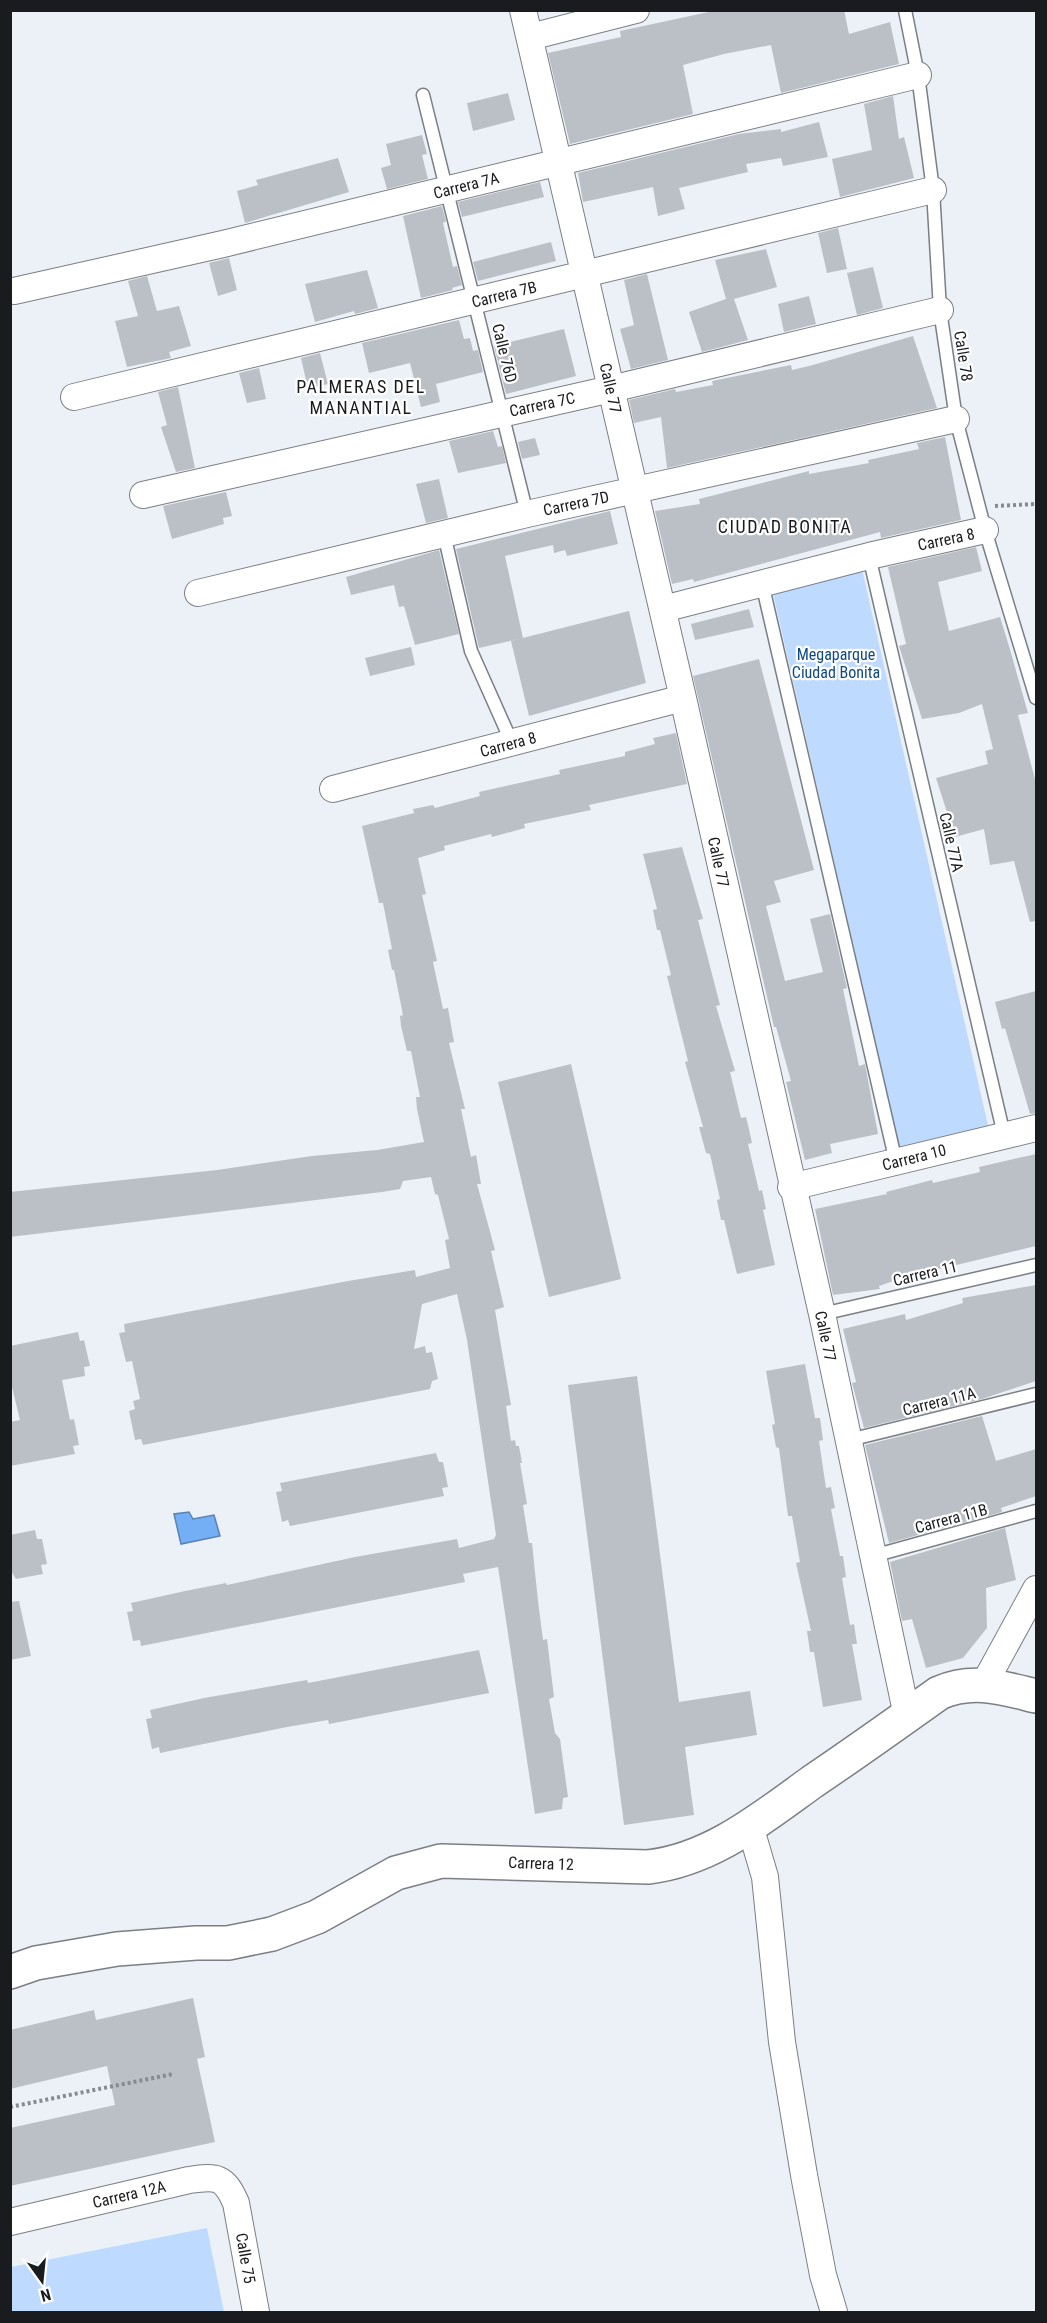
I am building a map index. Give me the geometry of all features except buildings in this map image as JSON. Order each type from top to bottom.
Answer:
[{"type":"main road","name":"Carrera 12","points":[[10,1972],[36,1963],[117,1949],[228,1943],[272,1934],[317,1917],[396,1873],[441,1861],[648,1867],[675,1864],[700,1855],[750,1826],[907,1716],[953,1687],[984,1684],[1036,1696]]},
{"type":"street","name":"Calle 77","points":[[523,10],[636,490],[791,1187],[822,1314],[907,1716]]},
{"type":"street","points":[[530,37],[636,10]]},
{"type":"street","name":"Carrera 7A","points":[[14,291],[918,75]]},
{"type":"street","name":"Carrera 7B","points":[[74,397],[933,190]]},
{"type":"street","name":"Carrera 7C","points":[[142,495],[611,389],[940,310]]},
{"type":"street","name":"Carrera 7D","points":[[198,593],[527,514],[956,419]]},
{"type":"street","name":"Carrera 8","points":[[663,609],[869,556],[982,518]]},
{"type":"street","name":"Carrera 8","points":[[333,789],[683,698]]},
{"type":"street","name":"Carrera 10","points":[[791,1187],[1036,1128]]},
{"type":"street","points":[[984,1684],[1036,1589]]},
{"type":"street","points":[[750,1826],[765,1877],[782,2042],[804,2175],[823,2274],[834,2313]]},
{"type":"street","name":"Carrera 12A","points":[[10,2222],[207,2177],[220,2179],[229,2188],[236,2203]]},
{"type":"street","name":"Calle 75","points":[[236,2203],[256,2313]]},
{"type":"lane","name":"Calle 78","points":[[905,10],[918,75],[933,190],[940,310],[956,419],[982,518],[1036,698]]},
{"type":"lane","name":"Calle 76D","points":[[423,95],[527,514]]},
{"type":"lane","points":[[444,534],[471,651],[512,743]]},
{"type":"lane","name":"Calle 77A","points":[[869,556],[1004,1136]]},
{"type":"lane","points":[[762,583],[896,1162]]},
{"type":"lane","name":"Carrera 11","points":[[822,1314],[1036,1265]]},
{"type":"lane","name":"Carrera 11A","points":[[849,1440],[1036,1394]]},
{"type":"lane","name":"Carrera 11B","points":[[873,1556],[1036,1511]]},
{"type":"path","points":[[982,518],[1036,504]]},
{"type":"path","points":[[10,2107],[173,2074]]},
{"type":"green space","name":"Megaparque Ciudad Bonita","points":[[862,569],[989,1130],[900,1150],[772,589]]},
{"type":"green space","points":[[207,2228],[224,2312],[11,2312],[11,2267]]},
{"type":"water","points":[[189,1512],[193,1519],[214,1515],[220,1536],[181,1544],[174,1514]]},
{"type":"district","name":"PALMERAS DEL MANANTIAL","points":[[361,397]]},
{"type":"district","name":"CIUDAD BONITA","points":[[785,527]]}]
